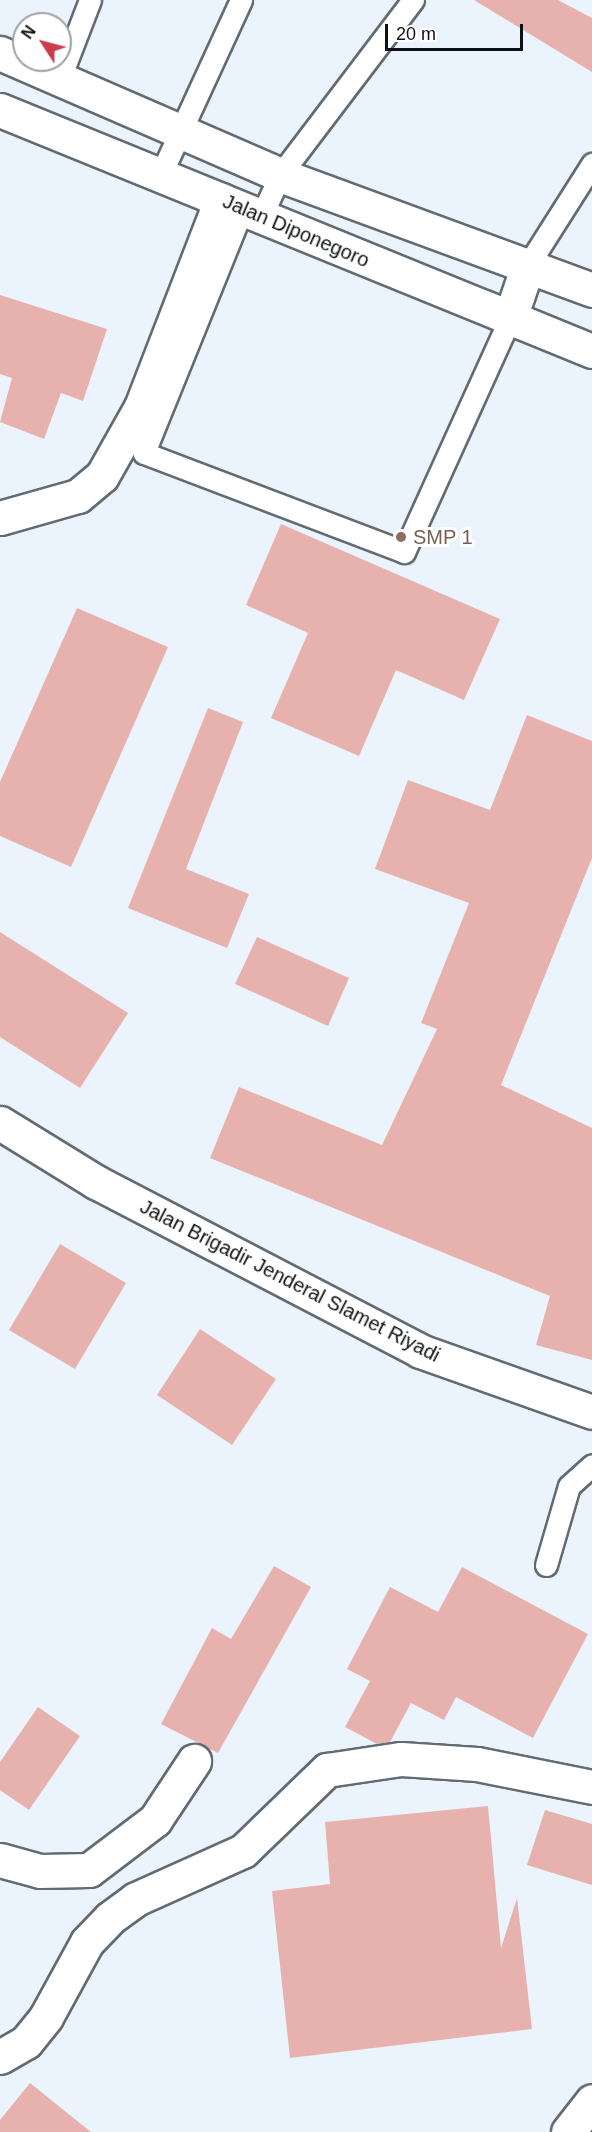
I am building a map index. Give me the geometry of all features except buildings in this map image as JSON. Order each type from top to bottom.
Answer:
[{"type":"main road","points":[[0,53],[280,175],[592,290]]},
{"type":"main road","name":"Jalan Diponegoro","points":[[0,110],[592,351]]},
{"type":"main road","points":[[0,518],[78,496],[102,476],[141,407],[241,209]]},
{"type":"main road","points":[[510,318],[528,265]]},
{"type":"main road","name":"Jalan Brigadir Jenderal Slamet Riyadi","points":[[0,1123],[96,1182],[420,1351],[592,1412]]},
{"type":"main road","points":[[0,1860],[40,1871],[89,1870],[155,1820],[194,1761]]},
{"type":"main road","points":[[0,2057],[26,2042],[46,2017],[87,1942],[110,1918],[136,1899],[243,1851],[327,1770],[359,1762],[433,1761],[477,1764],[592,1787]]},
{"type":"main road","points":[[568,2132],[592,2101]]},
{"type":"lane","points":[[60,78],[90,0]]},
{"type":"lane","points":[[160,176],[241,0]]},
{"type":"lane","points":[[413,0],[280,175],[241,209],[144,453],[404,552],[510,318]]},
{"type":"lane","points":[[528,265],[592,164]]},
{"type":"lane","points":[[546,1564],[569,1486],[592,1466]]},
{"type":"place","name":"SMP 1","points":[[401,537]]}]
